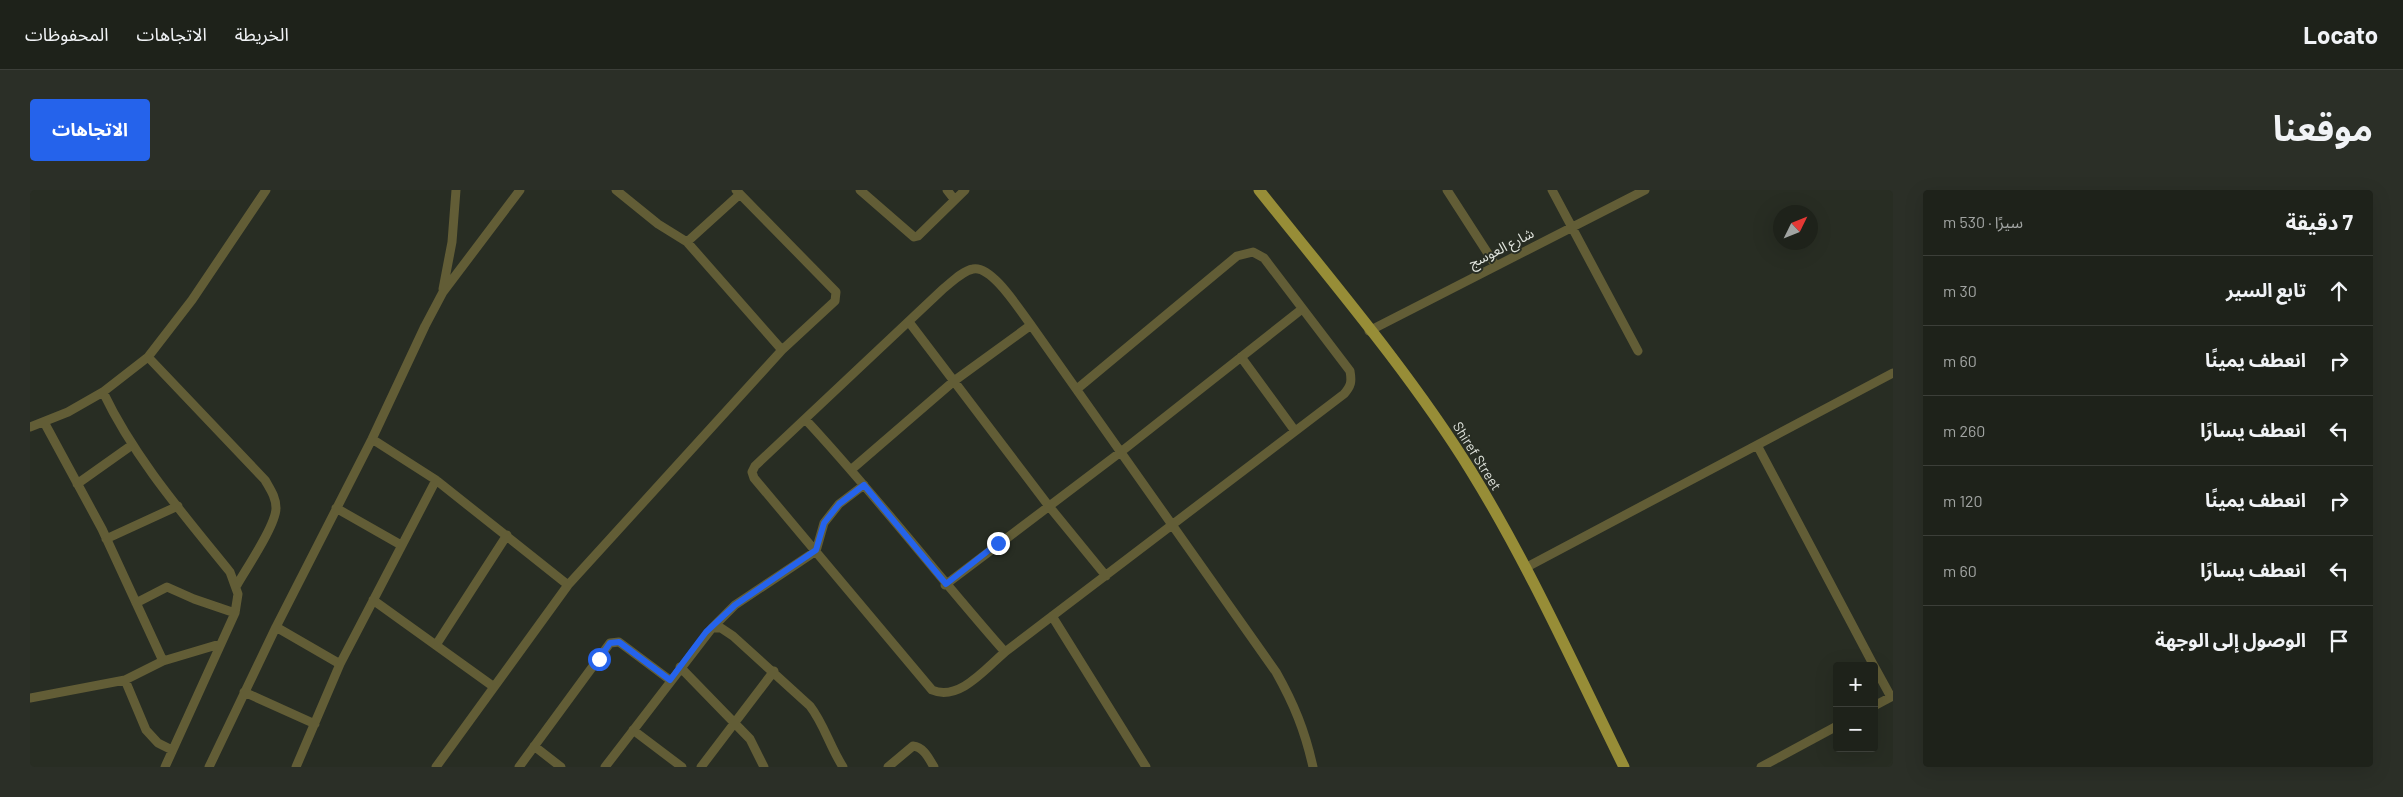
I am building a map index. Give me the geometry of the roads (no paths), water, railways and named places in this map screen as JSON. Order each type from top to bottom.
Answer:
[{"type":"main road","name":"Shiref Street","points":[[1259,190],[1419,395],[1471,471],[1525,568],[1624,767]]},
{"type":"street","points":[[30,427],[44,422],[103,392],[148,357],[192,300],[266,190]]},
{"type":"street","points":[[442,292],[452,242],[456,190]]},
{"type":"street","points":[[209,767],[276,627],[372,440],[424,326],[442,292],[520,190]]},
{"type":"street","points":[[616,190],[658,224],[687,242],[782,350]]},
{"type":"street","points":[[860,190],[914,237],[918,236],[965,190]]},
{"type":"street","points":[[947,190],[954,199]]},
{"type":"street","points":[[1447,190],[1496,266]]},
{"type":"street","points":[[1552,190],[1638,352]]},
{"type":"street","name":"شارع العوسج","points":[[1369,331],[1645,190]]},
{"type":"street","points":[[436,767],[568,585],[782,350],[835,301],[836,292],[738,192],[687,242]]},
{"type":"street","points":[[1077,389],[1244,253],[1253,252],[1264,258],[1350,371],[1352,380],[1351,386],[1344,394],[1172,525],[1106,576],[1005,652],[962,688],[945,694],[932,690],[754,478],[752,472],[755,466],[944,289],[974,268],[984,271],[994,277],[1031,325],[1077,389],[1122,451],[1172,525],[1276,672],[1294,703],[1313,767]]},
{"type":"street","points":[[946,584],[1048,505],[1122,451],[1302,308]]},
{"type":"street","points":[[909,322],[1048,505],[1106,576]]},
{"type":"street","points":[[852,468],[954,381],[1031,325]]},
{"type":"street","points":[[148,357],[264,480],[276,503],[275,519],[237,585]]},
{"type":"street","points":[[1241,357],[1295,431]]},
{"type":"street","points":[[1525,568],[1893,373]]},
{"type":"street","points":[[103,392],[119,427],[230,572],[237,585],[238,594],[235,613],[165,767]]},
{"type":"street","points":[[806,419],[852,468],[946,584],[1005,652]]},
{"type":"street","points":[[44,422],[106,539],[163,661]]},
{"type":"street","points":[[372,440],[436,480],[508,535],[568,585]]},
{"type":"street","points":[[77,484],[132,445]]},
{"type":"street","points":[[1757,446],[1872,662]]},
{"type":"street","points":[[296,767],[340,664],[436,480]]},
{"type":"street","points":[[605,767],[680,667],[712,628],[735,605],[816,550],[824,523],[839,504],[864,485]]},
{"type":"street","points":[[106,539],[178,506]]},
{"type":"street","points":[[336,508],[401,545]]},
{"type":"street","points":[[436,645],[508,535]]},
{"type":"street","points":[[136,603],[167,587],[194,600],[235,613]]},
{"type":"street","points":[[373,600],[494,688]]},
{"type":"street","points":[[1052,616],[1146,767]]},
{"type":"street","points":[[276,627],[340,664]]},
{"type":"street","points":[[712,628],[721,628],[733,636],[774,671],[817,714],[830,747],[843,767]]},
{"type":"street","points":[[519,767],[610,643],[619,642],[670,680]]},
{"type":"street","points":[[30,698],[125,680],[163,661],[220,644]]},
{"type":"street","points":[[680,667],[735,723],[757,750],[764,767]]},
{"type":"street","points":[[701,767],[774,671]]},
{"type":"street","points":[[1878,673],[1892,697],[1878,704]]},
{"type":"street","points":[[125,680],[146,730],[158,744],[172,750]]},
{"type":"street","points":[[244,692],[315,724]]},
{"type":"street","points":[[1761,767],[1833,728]]},
{"type":"street","points":[[633,730],[682,767]]},
{"type":"street","points":[[534,746],[561,767]]},
{"type":"street","points":[[888,767],[913,746],[918,746],[926,754],[934,767]]}]
